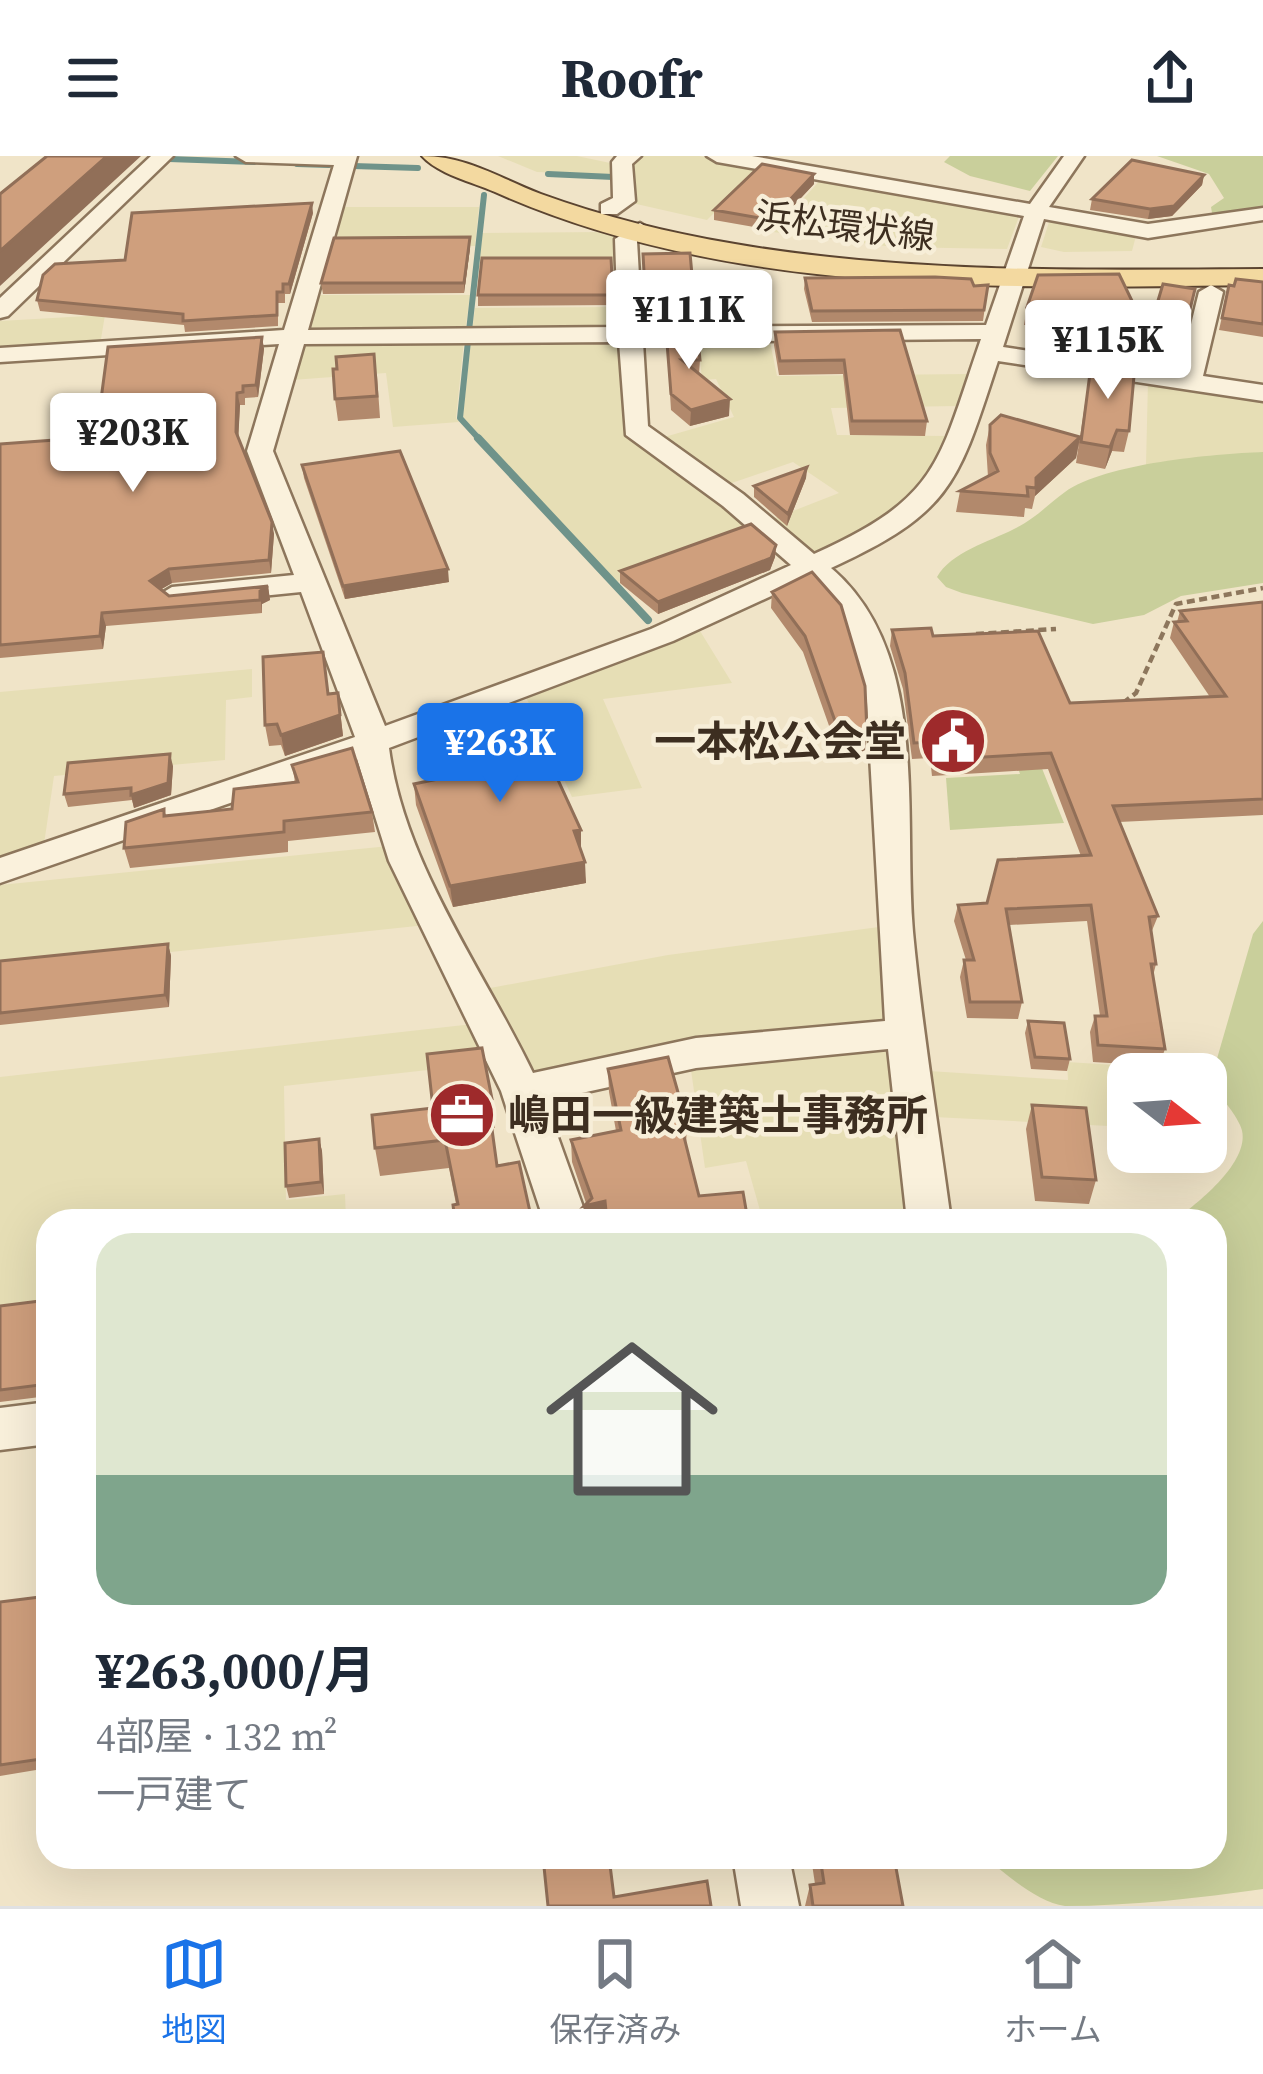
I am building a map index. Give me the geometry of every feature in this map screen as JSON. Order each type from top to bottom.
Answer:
[{"type":"main road","name":"浜松環状線","points":[[434,156],[518,193],[640,230],[814,262],[1263,277]]},
{"type":"main road","name":"浜松環状線","points":[[466,156],[535,186],[609,209],[795,247],[1017,271],[1263,262]]},
{"type":"street","points":[[0,311],[163,156]]},
{"type":"street","points":[[246,156],[346,158],[260,451],[370,729],[369,758],[400,841],[520,1091],[562,1209]]},
{"type":"street","points":[[609,209],[624,201],[622,162],[631,156]]},
{"type":"street","points":[[717,156],[1037,208],[1148,231],[1263,214]]},
{"type":"street","points":[[0,871],[370,743],[674,630],[814,568],[892,526],[940,481],[952,462],[1037,208],[1074,156]]},
{"type":"street","points":[[640,230],[626,239],[635,429],[733,500],[814,568],[859,617],[887,722],[894,927],[928,1209]]},
{"type":"street","points":[[1189,382],[1211,292]]},
{"type":"street","points":[[0,356],[296,338],[631,334],[993,342],[1263,393]]},
{"type":"street","points":[[172,596],[314,582]]},
{"type":"street","points":[[520,1091],[696,1053],[907,1033]]},
{"type":"street","points":[[0,1429],[36,1424]]},
{"type":"street","points":[[763,1869],[770,1906]]},
{"type":"path","points":[[1116,706],[1136,693],[1176,604],[1263,588]]},
{"type":"path","points":[[968,635],[1056,629]]},
{"type":"shaded area","points":[[498,156],[577,156],[615,164],[616,175],[537,172]]},
{"type":"shaded area","points":[[639,156],[699,156],[761,166],[707,220],[632,203],[630,163]]},
{"type":"shaded area","points":[[824,176],[1021,211],[1007,249],[894,247],[773,232]]},
{"type":"shaded area","points":[[341,207],[479,207],[475,246],[331,247]]},
{"type":"shaded area","points":[[1051,216],[1137,232],[1132,251],[1064,252],[1041,247]]},
{"type":"shaded area","points":[[605,232],[617,236],[618,266],[479,267],[482,233]]},
{"type":"shaded area","points":[[318,295],[470,295],[465,332],[308,332]]},
{"type":"shaded area","points":[[619,307],[620,328],[472,332],[475,308]]},
{"type":"shaded area","points":[[105,315],[100,345],[0,352],[0,321]]},
{"type":"shaded area","points":[[769,337],[777,376],[969,374],[958,406],[831,408],[837,435],[948,436],[927,478],[892,513],[819,555],[811,554],[770,520],[839,493],[793,462],[726,485],[661,438],[734,417],[716,379],[702,380],[698,338]]},
{"type":"shaded area","points":[[464,340],[459,422],[393,427],[386,373],[292,380],[304,344],[310,342]]},
{"type":"shaded area","points":[[471,340],[621,341],[624,431],[755,531],[617,582],[463,417]]},
{"type":"shaded area","points":[[1148,381],[1263,398],[1263,452],[1146,465]]},
{"type":"shaded area","points":[[700,631],[732,683],[603,699],[642,788],[572,797],[526,697]]},
{"type":"shaded area","points":[[252,669],[252,697],[226,700],[225,760],[54,776],[44,844],[0,859],[0,692]]},
{"type":"shaded area","points":[[389,846],[426,925],[0,970],[0,885]]},
{"type":"shaded area","points":[[879,927],[889,1020],[527,1074],[485,989],[668,955]]},
{"type":"shaded area","points":[[473,1024],[491,1063],[284,1086],[286,1200],[345,1194],[346,1209],[36,1209],[36,1306],[0,1311],[0,1077]]},
{"type":"shaded area","points":[[883,1044],[892,1050],[909,1209],[760,1209],[746,1161],[705,1168],[690,1063]]},
{"type":"shaded area","points":[[1067,1062],[1107,1064],[1107,1126],[934,1117],[929,1071],[1068,1080]]},
{"type":"green space","points":[[950,156],[1058,156],[1030,191],[970,176],[944,162]]},
{"type":"green space","points":[[1157,156],[1263,156],[1263,211],[1212,213],[1211,207],[1224,198],[1209,174]]},
{"type":"green space","points":[[1263,452],[1263,583],[1181,596],[1144,615],[1093,624],[962,593],[937,577],[961,554],[1021,525],[1083,482],[1161,462]]},
{"type":"green space","points":[[1039,761],[1064,823],[950,830],[946,778],[1020,774],[1016,762]]},
{"type":"green space","points":[[1263,921],[1263,1889],[1065,1906],[1033,1893],[1000,1869],[1227,1869],[1227,1209],[1189,1209],[1227,1173],[1243,1138],[1227,1105],[1227,1053],[1219,1053],[1253,934]]},
{"type":"building","points":[[47,156],[107,156],[0,251],[0,194]]},
{"type":"building","points":[[1132,160],[1204,175],[1174,206],[1150,209],[1092,199]]},
{"type":"building","points":[[762,164],[814,174],[771,220],[714,210]]},
{"type":"building","points":[[312,203],[289,284],[277,292],[277,315],[183,321],[183,314],[37,300],[43,275],[55,264],[125,260],[132,213]]},
{"type":"building","points":[[470,237],[464,283],[321,283],[334,238]]},
{"type":"building","points":[[690,253],[695,308],[646,308],[643,254]]},
{"type":"building","points":[[482,258],[611,258],[613,295],[478,295]]},
{"type":"building","points":[[1119,274],[1148,334],[1163,284],[1195,289],[1180,350],[1076,334],[1080,321],[1040,315],[1042,307],[1027,307],[1038,275]]},
{"type":"building","points":[[935,277],[988,285],[984,310],[812,311],[805,278]]},
{"type":"building","points":[[1236,279],[1263,282],[1263,324],[1222,318],[1229,285],[1234,286]]},
{"type":"building","points":[[666,330],[697,330],[700,360],[682,360],[730,399],[691,410],[671,394]]},
{"type":"building","points":[[900,330],[927,421],[852,421],[844,360],[780,361],[775,332]]},
{"type":"building","points":[[262,337],[256,385],[243,386],[243,392],[237,393],[236,432],[272,522],[269,560],[169,569],[150,581],[169,596],[268,586],[260,591],[260,600],[102,613],[100,636],[0,645],[0,444],[96,437],[108,347]]},
{"type":"building","points":[[374,354],[377,396],[335,399],[336,357]]},
{"type":"building","points":[[1092,358],[1135,365],[1129,431],[1117,430],[1110,447],[1081,442]]},
{"type":"building","points":[[1001,415],[1080,437],[1036,478],[1036,488],[1027,487],[1028,496],[960,491],[998,471],[990,453],[990,425]]},
{"type":"building","points":[[400,451],[448,569],[343,586],[302,465]]},
{"type":"building","points":[[807,467],[788,514],[754,486]]},
{"type":"building","points":[[751,524],[776,545],[771,558],[658,602],[620,571]]},
{"type":"building","points":[[812,572],[841,605],[865,686],[867,734],[841,738],[805,636],[772,592]]},
{"type":"building","points":[[1263,602],[1263,799],[1113,806],[1158,916],[1149,917],[1156,964],[1151,964],[1165,1049],[1098,1045],[1095,1016],[1107,1016],[1091,905],[1006,909],[1022,1002],[970,1002],[964,960],[974,960],[958,905],[987,903],[998,860],[1091,855],[1051,753],[934,760],[933,742],[914,743],[905,673],[892,630],[931,628],[933,636],[1038,631],[1070,703],[1226,696],[1174,622],[1187,621],[1180,611]]},
{"type":"building","points":[[323,652],[328,694],[338,693],[340,715],[281,735],[277,724],[265,725],[263,657]]},
{"type":"building","points":[[525,708],[581,830],[574,831],[585,862],[450,886],[414,784],[463,774],[456,756],[465,754],[454,727],[479,723],[477,717]]},
{"type":"building","points":[[352,748],[372,812],[284,821],[284,832],[124,848],[126,822],[164,809],[164,816],[232,809],[234,789],[298,782],[292,765]]},
{"type":"building","points":[[170,754],[168,783],[131,795],[131,788],[64,794],[68,763]]},
{"type":"building","points":[[168,944],[165,995],[0,1013],[0,961]]},
{"type":"building","points":[[1028,1021],[1064,1023],[1070,1059],[1035,1057]]},
{"type":"building","points":[[482,1048],[497,1166],[519,1162],[529,1209],[454,1209],[458,1204],[445,1140],[375,1148],[372,1115],[433,1108],[427,1054]]},
{"type":"building","points":[[668,1057],[687,1124],[681,1125],[699,1196],[743,1192],[746,1209],[606,1209],[605,1201],[584,1206],[592,1198],[571,1140],[621,1130],[608,1069]]},
{"type":"building","points":[[1032,1105],[1086,1108],[1096,1180],[1042,1177]]},
{"type":"building","points":[[319,1139],[321,1182],[286,1186],[285,1143]]},
{"type":"building","points":[[36,1302],[36,1386],[0,1390],[0,1306]]},
{"type":"building","points":[[36,1598],[36,1760],[0,1765],[0,1602]]},
{"type":"building","points":[[544,1869],[610,1869],[614,1897],[707,1881],[711,1906],[548,1906]]},
{"type":"building","points":[[822,1869],[896,1869],[903,1906],[813,1906],[810,1885],[824,1883]]},
{"type":"waterway","points":[[169,159],[254,162]]},
{"type":"waterway","points":[[297,164],[329,165]]},
{"type":"waterway","points":[[353,166],[418,168]]},
{"type":"waterway","points":[[548,174],[613,177]]},
{"type":"waterway","points":[[469,331],[484,195]]},
{"type":"waterway","points":[[468,341],[460,418],[481,441]]},
{"type":"waterway","points":[[478,438],[648,620]]},
{"type":"place","name":"一本松公会堂","points":[[953,741]]},
{"type":"place","name":"嶋田一級建築士事務所","points":[[462,1115]]}]
